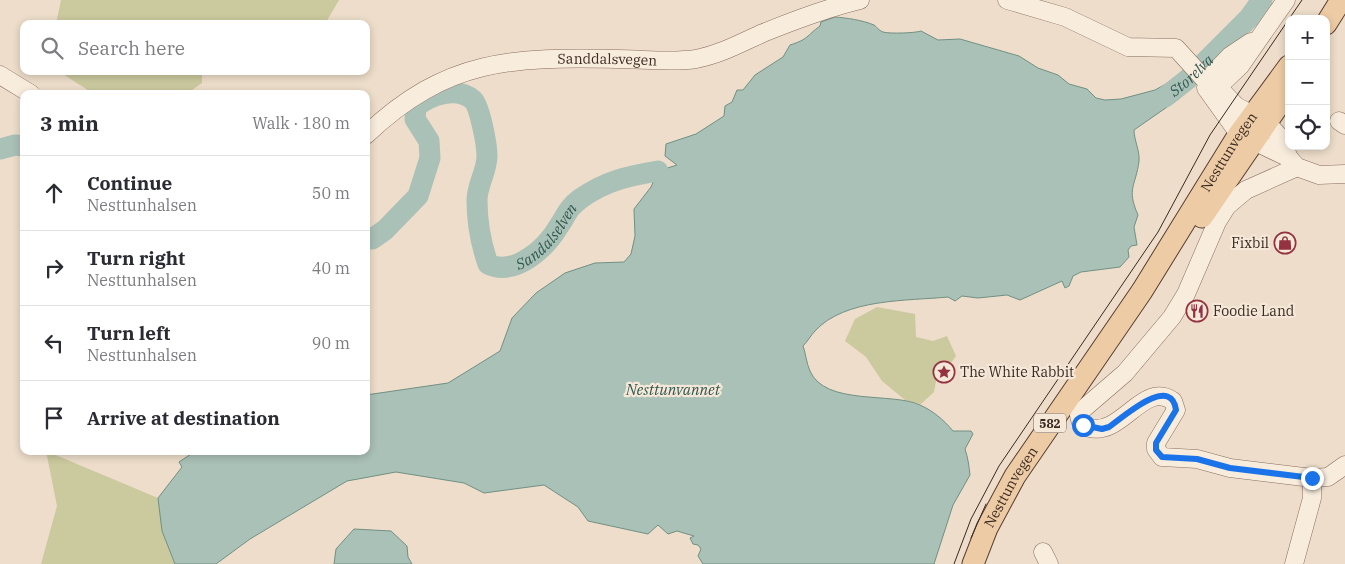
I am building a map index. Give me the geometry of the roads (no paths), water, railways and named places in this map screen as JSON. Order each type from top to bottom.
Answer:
[{"type":"main road","points":[[1319,15],[1328,0]]},
{"type":"main road","points":[[1330,18],[1342,0]]},
{"type":"main road","name":"Nesttunvegen","points":[[973,564],[987,528],[1015,476],[1142,291],[1205,214],[1285,73]]},
{"type":"main road","name":"Nesttunvegen","points":[[1260,119],[1285,94]]},
{"type":"street","name":"Sanddalsvegen","points":[[370,132],[408,100],[463,71],[502,62],[527,59],[574,57],[694,59],[725,51],[811,14],[860,0]]},
{"type":"street","points":[[1008,0],[1065,17],[1118,44],[1128,47],[1176,48],[1209,82],[1236,106],[1260,119],[1280,137],[1293,163]]},
{"type":"street","points":[[1286,0],[1259,35],[1240,66],[1209,82],[1206,90],[1247,138],[1319,175],[1345,174]]},
{"type":"street","points":[[0,75],[24,90]]},
{"type":"street","points":[[1293,163],[1246,190],[1227,206],[1217,222],[1189,288],[1172,317],[1125,373],[1079,414],[1083,425],[1102,429],[1109,427],[1146,400],[1154,397],[1167,397],[1173,401],[1176,410],[1156,443],[1156,450],[1162,457],[1197,459],[1230,468],[1312,478],[1328,477],[1345,465]]},
{"type":"street","points":[[1294,564],[1312,498],[1312,478]]},
{"type":"water","points":[[1250,0],[1264,0],[1258,14],[1240,37],[1211,61],[1206,62],[1201,56],[1214,47],[1229,24],[1232,25],[1237,21]]},
{"type":"water","name":"Nesttunvannet","points":[[835,17],[869,23],[883,32],[921,31],[938,40],[960,39],[1019,56],[1038,68],[1058,75],[1069,84],[1087,89],[1096,98],[1105,100],[1121,99],[1155,90],[1184,74],[1191,83],[1180,98],[1134,130],[1139,157],[1132,193],[1138,215],[1134,227],[1137,245],[1131,246],[1128,250],[1129,257],[1120,267],[1081,272],[1073,276],[1069,286],[1065,288],[1062,281],[1020,300],[1007,295],[978,298],[962,296],[955,301],[948,297],[878,303],[860,307],[843,312],[828,320],[815,331],[803,346],[810,371],[818,382],[830,389],[844,394],[908,401],[934,413],[953,431],[971,431],[973,434],[965,449],[970,475],[953,505],[934,564],[703,564],[698,556],[701,549],[698,545],[693,544],[690,538],[694,536],[677,531],[668,534],[658,525],[648,534],[588,521],[578,507],[544,485],[484,493],[464,483],[396,472],[347,481],[250,539],[216,564],[175,564],[162,531],[158,498],[182,467],[179,462],[190,455],[370,455],[370,394],[448,383],[500,351],[512,318],[536,293],[565,273],[595,263],[624,262],[631,254],[635,236],[634,209],[651,187],[658,171],[677,165],[665,156],[666,144],[696,134],[724,116],[725,106],[732,102],[737,90],[743,90],[755,75],[783,57],[790,45],[807,37],[820,26],[821,22]]},
{"type":"water","points":[[354,529],[391,531],[407,546],[408,557],[412,564],[334,564],[336,549]]},
{"type":"waterway","name":"Storelva","points":[[1165,97],[1188,79],[1249,18],[1262,0]]},
{"type":"waterway","name":"Sandalselven","points":[[370,239],[385,230],[418,196],[430,158],[429,141],[415,119],[416,107],[429,99],[444,94],[452,93],[467,96],[476,104],[481,118],[487,156],[477,194],[477,209],[483,249],[488,264],[498,267],[509,267],[529,258],[546,243],[570,208],[580,199],[617,180],[658,171]]},
{"type":"waterway","name":"Sandalselven","points":[[0,149],[20,146]]},
{"type":"tram line","points":[[1292,15],[1302,0]]},
{"type":"tram line","points":[[954,564],[971,519],[999,466],[1158,232],[1210,135],[1285,25]]},
{"type":"tram line","points":[[971,538],[986,504]]},
{"type":"place","name":"Fixbil","points":[[1285,243]]},
{"type":"place","name":"Foodie Land","points":[[1197,311]]},
{"type":"place","name":"The White Rabbit","points":[[944,372]]}]
